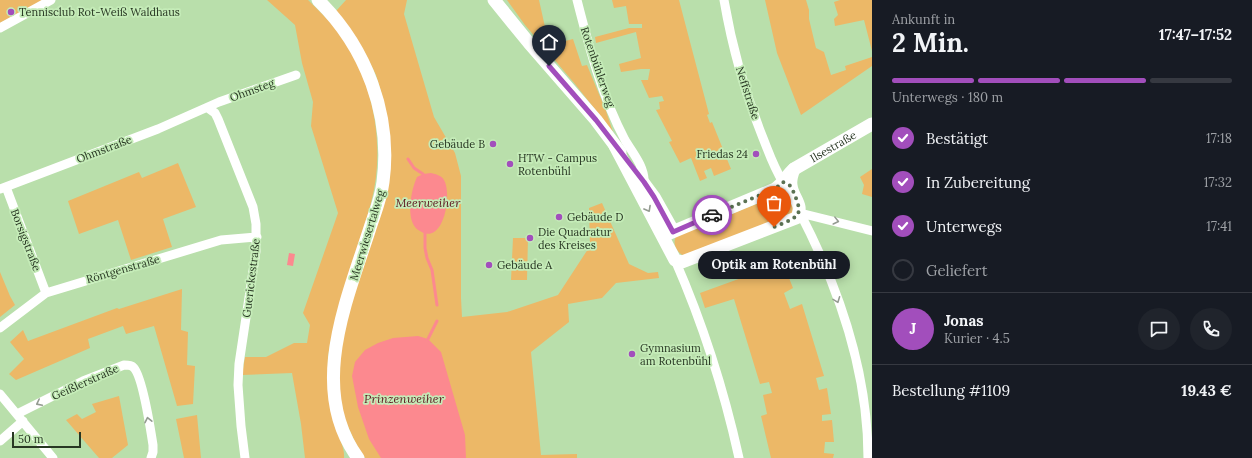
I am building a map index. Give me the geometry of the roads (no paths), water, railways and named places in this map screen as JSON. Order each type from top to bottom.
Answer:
[{"type":"main road","name":"Meerwiesertalweg","points":[[318,0],[346,32],[370,76],[377,96],[385,142],[383,183],[378,204],[343,311],[334,357],[334,385],[337,407],[346,437],[358,458]]},
{"type":"main road","points":[[494,0],[596,120],[644,182],[657,203],[675,260],[682,262],[688,260],[796,218],[800,213],[799,207],[787,184]]},
{"type":"main road","name":"Ilsestraße","points":[[668,234],[787,184],[787,175],[794,169],[872,124]]},
{"type":"main road","points":[[615,146],[668,234]]},
{"type":"street","points":[[0,28],[51,0]]},
{"type":"street","name":"Rotenbühlerweg","points":[[577,0],[595,62],[622,132],[643,172],[644,182]]},
{"type":"street","name":"Neffstraße","points":[[724,0],[735,52],[751,108],[775,169],[787,184]]},
{"type":"street","name":"Ohmsteg","points":[[208,108],[219,102],[296,75]]},
{"type":"street","name":"Ohmstraße","points":[[3,188],[158,129],[208,108]]},
{"type":"street","name":"Guerickestraße","points":[[208,108],[218,119],[256,218],[256,251],[238,385],[240,426],[245,458]]},
{"type":"street","points":[[615,146],[619,141],[622,132]]},
{"type":"street","name":"Borsigstraße","points":[[3,188],[46,293]]},
{"type":"street","points":[[800,213],[872,231]]},
{"type":"street","points":[[800,213],[828,277],[850,338],[863,395],[868,458]]},
{"type":"street","name":"Röntgenstraße","points":[[0,328],[46,293],[221,240],[257,236]]},
{"type":"street","points":[[675,260],[698,316],[714,362],[731,422],[739,458]]},
{"type":"street","name":"Geißlerstraße","points":[[20,418],[83,381],[124,365],[130,365],[135,370],[140,382],[153,445],[151,458]]},
{"type":"street","points":[[0,394],[54,458]]},
{"type":"street","points":[[0,441],[20,418]]},
{"type":"water","name":"Meerweiher","points":[[431,173],[440,176],[444,180],[447,201],[441,224],[437,230],[427,234],[421,232],[415,227],[410,214],[410,206],[417,177],[423,174]]},
{"type":"water","points":[[289,253],[295,254],[293,266],[287,265]]},
{"type":"water","name":"Prinzenweiher","points":[[418,336],[428,339],[441,352],[465,435],[466,458],[381,458],[369,439],[358,407],[352,376],[355,362],[365,350],[378,343],[393,338]]},
{"type":"waterway","points":[[408,159],[414,168],[423,174],[424,177]]},
{"type":"waterway","points":[[425,230],[425,248],[432,270],[437,305]]},
{"type":"waterway","points":[[427,341],[437,321]]},
{"type":"place","name":"Tennisclub Rot-Weiß Waldhaus","points":[[11,12]]},
{"type":"place","name":"Gebäude B","points":[[493,144]]},
{"type":"place","name":"Friedas 24","points":[[756,154]]},
{"type":"place","name":"HTW - Campus Rotenbühl","points":[[510,164]]},
{"type":"place","name":"Gebäude D","points":[[559,217]]},
{"type":"place","name":"Optik am Rotenbühl","points":[[774,227]]},
{"type":"place","name":"Die Quadratur des Kreises","points":[[530,238]]},
{"type":"place","name":"Gebäude A","points":[[489,265]]},
{"type":"place","name":"Gymnasium am Rotenbühl","points":[[632,354]]}]
